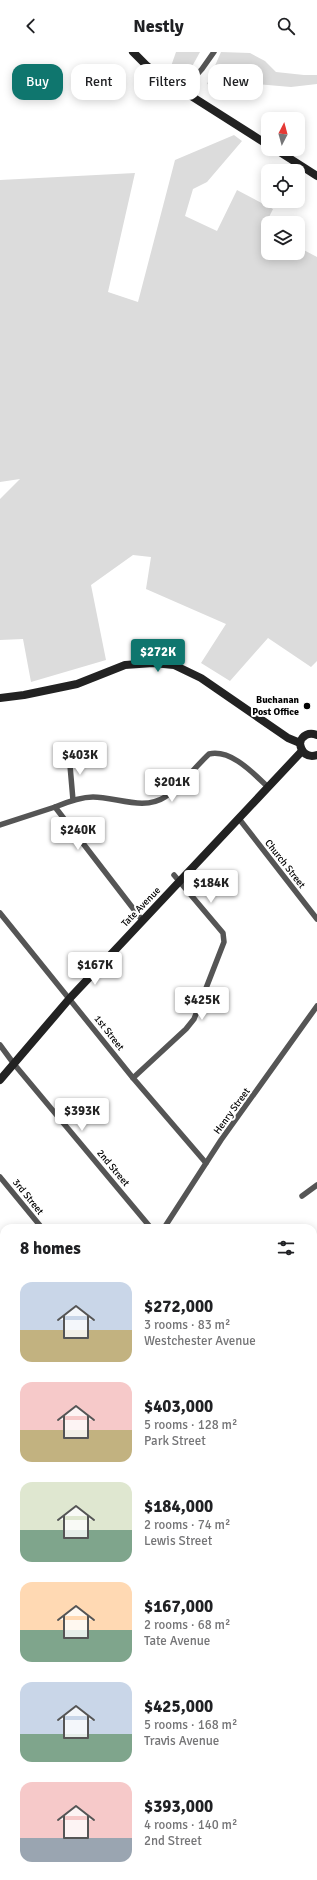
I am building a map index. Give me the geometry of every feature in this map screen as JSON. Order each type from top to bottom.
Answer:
[{"type":"street","points":[[133,52],[145,64]]},
{"type":"street","points":[[200,71],[214,52]]},
{"type":"street","points":[[198,100],[261,140]]},
{"type":"street","points":[[286,156],[317,176]]},
{"type":"street","points":[[0,698],[24,695],[77,684],[125,665],[153,662],[174,665],[201,678],[301,747],[309,756],[317,755]]},
{"type":"street","name":"Tate Avenue","points":[[0,1080],[70,998],[142,920],[177,878],[240,820],[301,747],[305,735],[316,733]]},
{"type":"street","points":[[0,825],[73,800],[94,797],[147,804],[156,802],[166,797],[209,754],[216,752],[236,761],[252,771],[268,787]]},
{"type":"street","points":[[69,754],[73,800]]},
{"type":"street","points":[[55,807],[142,920]]},
{"type":"street","name":"Church Street","points":[[240,820],[317,919]]},
{"type":"street","points":[[133,1078],[186,1029],[194,1019],[224,942],[224,937],[205,911],[177,878]]},
{"type":"street","name":"1st Street","points":[[0,913],[133,1078],[206,1163]]},
{"type":"street","name":"Henry Street","points":[[167,1224],[206,1163],[317,1006]]},
{"type":"street","name":"2nd Street","points":[[0,1045],[14,1064],[148,1224]]},
{"type":"street","name":"3rd Street","points":[[0,1177],[39,1224]]},
{"type":"street","points":[[302,1196],[317,1185]]},
{"type":"shaded area","points":[[176,52],[200,52],[193,64],[172,64]]},
{"type":"shaded area","points":[[221,52],[250,53],[265,61],[276,72],[317,75],[317,84],[291,87],[263,85],[263,64],[216,64]]},
{"type":"shaded area","points":[[234,135],[242,141],[207,182],[193,189],[185,216],[217,231],[237,190],[261,203],[261,208],[273,209],[270,216],[261,216],[261,260],[305,260],[305,251],[317,257],[317,661],[311,667],[268,638],[230,681],[201,663],[226,624],[146,589],[151,557],[133,555],[91,585],[106,660],[31,682],[23,639],[0,640],[0,499],[20,479],[0,482],[0,180],[135,173],[108,292],[138,302],[175,160]]},
{"type":"place","name":"Buchanan Post Office","points":[[307,706]]}]
